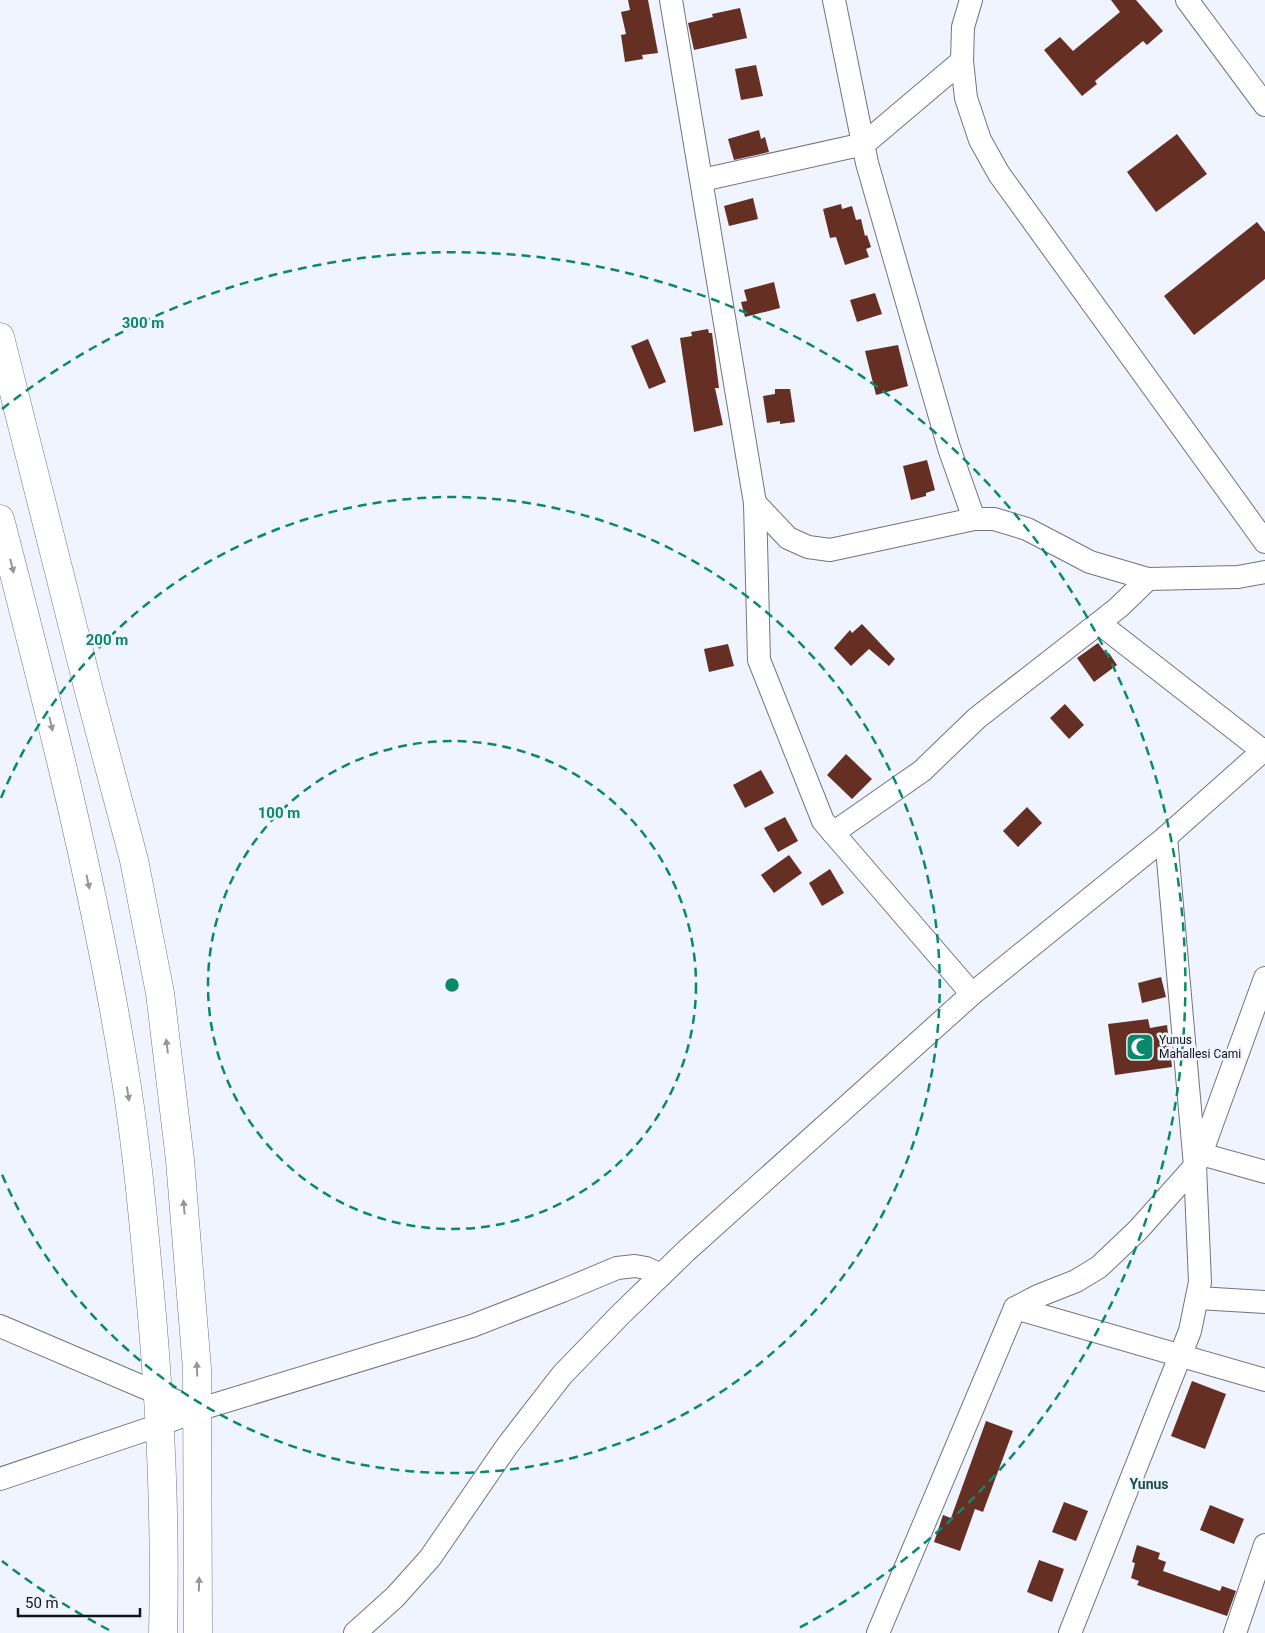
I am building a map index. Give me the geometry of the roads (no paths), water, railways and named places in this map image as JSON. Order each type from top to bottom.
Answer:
[{"type":"highway","points":[[0,338],[89,691],[134,860],[160,992],[180,1160],[197,1369],[198,1633]]},
{"type":"highway","points":[[0,519],[37,663],[88,882],[122,1055],[138,1164],[160,1425],[163,1508],[163,1633]]},
{"type":"street","points":[[671,0],[755,503],[759,660],[823,821],[972,994]]},
{"type":"street","points":[[834,0],[867,163],[950,448],[974,519]]},
{"type":"street","points":[[971,0],[963,27],[962,61],[966,98],[980,140],[999,174],[1265,542]]},
{"type":"street","points":[[1187,0],[1265,105]]},
{"type":"street","points":[[702,180],[864,144],[962,61]]},
{"type":"street","points":[[755,503],[788,538],[808,547],[830,550],[974,519],[994,519],[1027,529],[1090,562],[1148,579],[1238,577],[1265,572]]},
{"type":"street","points":[[833,833],[922,771],[977,718],[1119,607],[1148,579]]},
{"type":"street","points":[[355,1633],[395,1596],[430,1558],[507,1446],[562,1375],[661,1275],[972,994],[1166,837],[1264,750],[1099,623]]},
{"type":"street","points":[[1070,1633],[1190,1331],[1200,1282],[1198,1160],[1166,837]]},
{"type":"street","points":[[878,1633],[1015,1308],[1038,1296],[1076,1281],[1099,1267],[1138,1230],[1198,1160],[1265,978]]},
{"type":"street","points":[[1198,1160],[1265,1172]]},
{"type":"street","points":[[0,1479],[160,1425],[197,1410],[472,1326],[562,1292],[617,1268],[635,1266],[646,1268],[661,1275]]},
{"type":"street","points":[[1198,1298],[1265,1302]]},
{"type":"street","points":[[1015,1308],[1265,1380]]},
{"type":"street","points":[[0,1326],[197,1410]]},
{"type":"street","points":[[1236,1633],[1264,1553]]},
{"type":"place","name":"Yunus Mahallesi Cami","points":[[1140,1047]]},
{"type":"district","name":"Yunus","points":[[1149,1484]]}]
